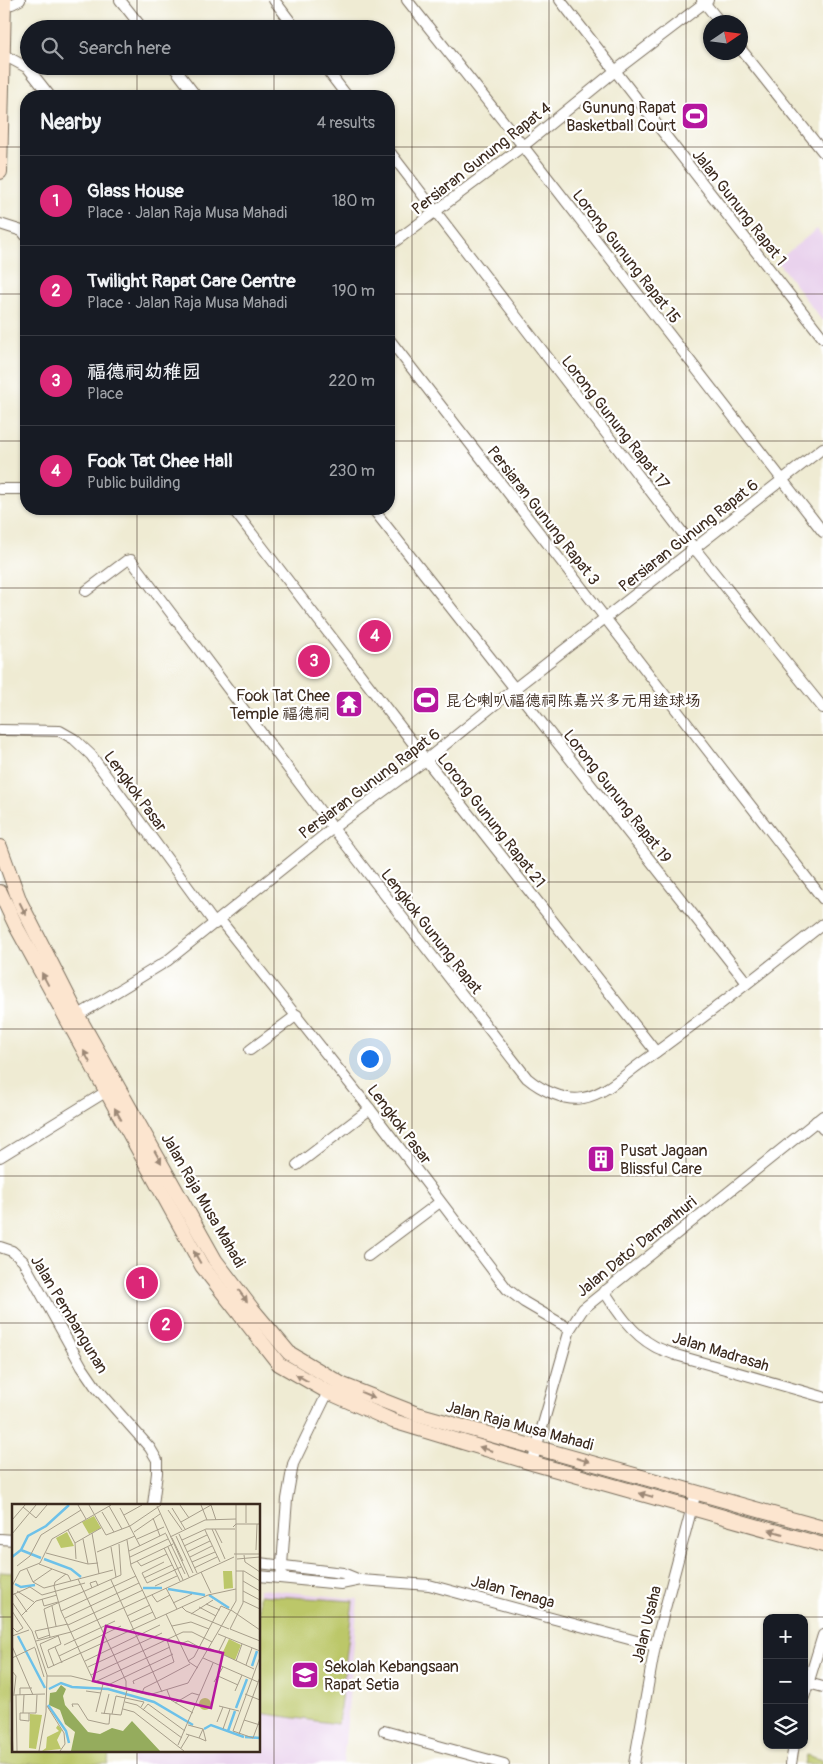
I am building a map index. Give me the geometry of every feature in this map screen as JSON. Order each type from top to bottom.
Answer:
[{"type":"main road","points":[[0,172],[3,4]]},
{"type":"main road","name":"Jalan Raja Musa Mahadi","points":[[0,847],[20,902],[73,1019]]},
{"type":"main road","name":"Jalan Raja Musa Mahadi","points":[[0,892],[17,928],[215,1260],[253,1310],[289,1352],[343,1385],[417,1414],[823,1528]]},
{"type":"main road","name":"Jalan Raja Musa Mahadi","points":[[112,1088],[202,1266],[279,1364],[328,1392],[393,1421],[532,1463],[823,1545]]},
{"type":"street","points":[[3,4],[12,4],[20,0]]},
{"type":"street","points":[[120,0],[136,20]]},
{"type":"street","points":[[274,0],[289,20]]},
{"type":"street","name":"Lorong Gunung Rapat 15","points":[[407,0],[823,532]]},
{"type":"street","name":"Jalan Gunung Rapat 1","points":[[560,0],[823,338]]},
{"type":"street","points":[[705,1],[715,15]]},
{"type":"street","name":"Persiaran Gunung Rapat 4","points":[[395,242],[523,146],[705,1]]},
{"type":"street","points":[[2,54],[20,64]]},
{"type":"street","points":[[748,58],[823,152]]},
{"type":"street","points":[[34,75],[45,90]]},
{"type":"street","points":[[179,75],[191,90]]},
{"type":"street","points":[[331,75],[342,90]]},
{"type":"street","name":"Lorong Gunung Rapat 17","points":[[395,159],[695,549],[823,708]]},
{"type":"street","points":[[0,224],[20,230]]},
{"type":"street","name":"Persiaran Gunung Rapat 3","points":[[395,347],[823,899]]},
{"type":"street","name":"Persiaran Gunung Rapat 6","points":[[73,1019],[167,962],[333,828],[426,760],[823,448]]},
{"type":"street","points":[[0,489],[20,489]]},
{"type":"street","name":"Lorong Gunung Rapat 21","points":[[238,515],[426,760],[656,1052]]},
{"type":"street","name":"Lorong Gunung Rapat 19","points":[[378,515],[746,983]]},
{"type":"street","name":"Lengkok Gunung Rapat","points":[[86,591],[126,561],[131,560],[333,828],[527,1078],[540,1088],[557,1095],[580,1099],[597,1094],[656,1052],[823,924]]},
{"type":"street","name":"Lengkok Pasar","points":[[0,730],[60,731],[74,739],[91,755],[218,922],[297,1016],[370,1109],[507,1289],[524,1302],[570,1329]]},
{"type":"street","points":[[250,1050],[297,1016]]},
{"type":"street","points":[[0,1157],[112,1088]]},
{"type":"street","points":[[297,1165],[370,1109]]},
{"type":"street","name":"Jalan Dato' Damanhuri","points":[[532,1463],[570,1329],[582,1309],[821,1122]]},
{"type":"street","points":[[368,1256],[440,1202]]},
{"type":"street","name":"Jalan Pembangunan","points":[[0,1247],[12,1251],[23,1261],[82,1367],[95,1386],[150,1448],[157,1460],[153,1504]]},
{"type":"street","name":"Jalan Madrasah","points":[[604,1291],[624,1320],[636,1333],[653,1346],[676,1355],[823,1397]]},
{"type":"street","points":[[281,1578],[287,1499],[292,1464],[328,1392]]},
{"type":"street","name":"Jalan Usaha","points":[[634,1764],[655,1646],[696,1492]]},
{"type":"street","name":"Jalan Tenaga","points":[[260,1563],[343,1573],[361,1580]]},
{"type":"street","points":[[314,1581],[315,1570]]},
{"type":"street","name":"Jalan Tenaga","points":[[260,1576],[341,1584],[361,1580],[429,1585],[655,1646]]},
{"type":"street","points":[[823,1635],[808,1683],[823,1688]]},
{"type":"street","points":[[384,1731],[479,1761],[504,1764]]},
{"type":"street","points":[[791,1764],[793,1749]]},
{"type":"shaded area","points":[[817,229],[823,237],[823,322],[777,261]]},
{"type":"shaded area","name":"Sekolah Kebangsaan Rapat Setia","points":[[260,1589],[358,1599],[343,1764],[132,1764],[133,1752],[260,1752]]},
{"type":"green space","points":[[0,1572],[12,1573],[12,1752],[109,1752],[108,1764],[0,1764]]},
{"type":"green space","points":[[260,1595],[353,1601],[338,1724],[260,1713]]},
{"type":"green space","points":[[806,1755],[823,1760],[823,1764],[804,1764]]},
{"type":"place","name":"Gunung Rapat Basketball Court","points":[[695,116]]},
{"type":"place","name":"Fook Tat Chee Hall","points":[[375,636]]},
{"type":"place","name":"福德祠幼稚园","points":[[314,661]]},
{"type":"place","name":"昆仑喇叭福德祠陈嘉兴多元用途球场","points":[[426,700]]},
{"type":"place","name":"Fook Tat Chee Temple 福德祠","points":[[349,704]]},
{"type":"place","name":"Pusat Jagaan Blissful Care","points":[[601,1159]]},
{"type":"place","name":"Glass House","points":[[142,1283]]},
{"type":"place","name":"Twilight Rapat Care Centre","points":[[166,1325]]},
{"type":"place","name":"Sekolah Kebangsaan Rapat Setia","points":[[305,1675]]}]
